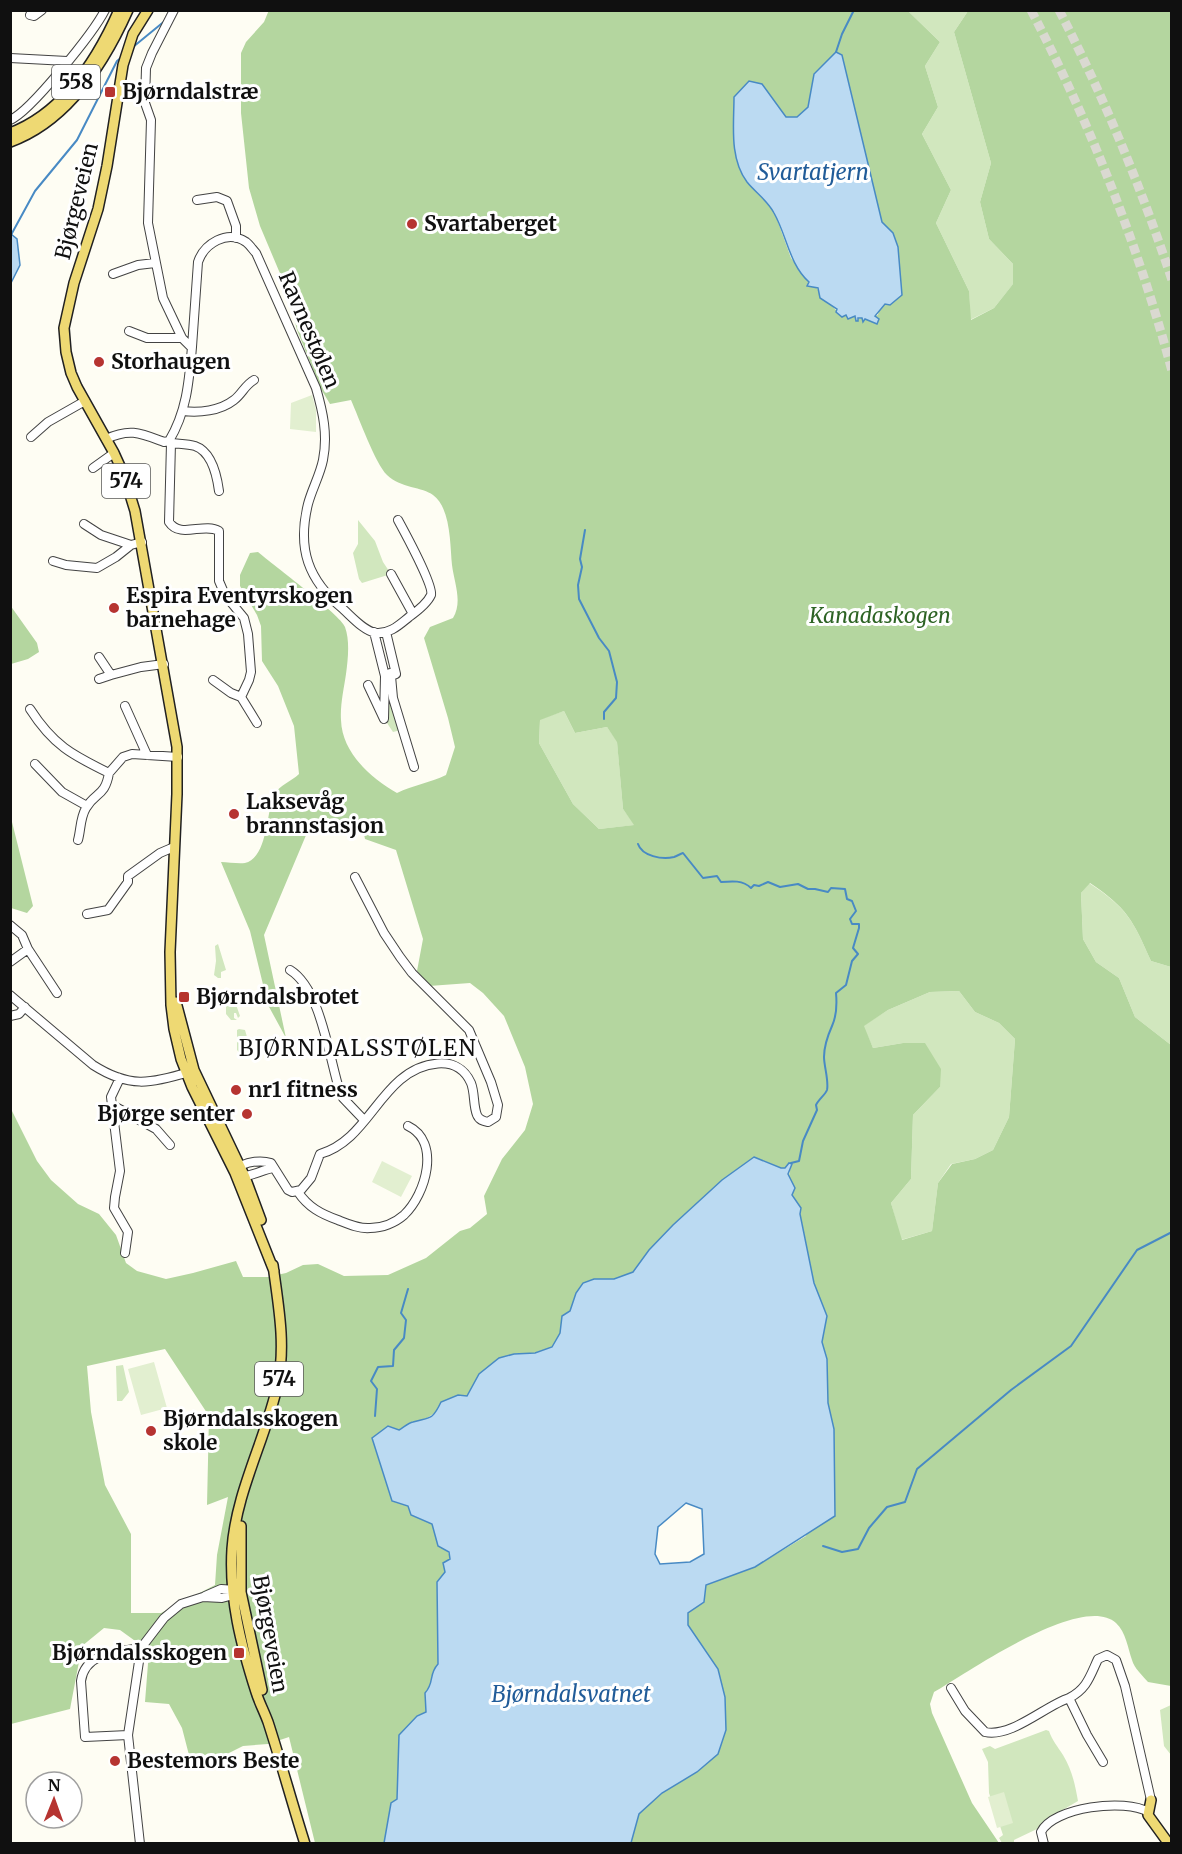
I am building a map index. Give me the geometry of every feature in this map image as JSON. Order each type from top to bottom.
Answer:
[{"type":"main road","name":"558","points":[[10,133],[41,116],[72,87],[100,50],[119,10]]},
{"type":"main road","name":"558","points":[[10,142],[39,128],[59,113],[75,96],[107,53],[128,10]]},
{"type":"main road","name":"Bjørgeveien","points":[[148,10],[133,34],[123,65],[107,166],[100,199],[74,283],[66,316],[65,339],[68,363],[85,401],[114,453],[130,494],[142,542],[176,735],[178,757],[170,973],[172,1017],[190,1072],[240,1172],[274,1271],[280,1305],[282,1333],[278,1380],[268,1420],[240,1504],[234,1536],[235,1592],[267,1719],[305,1844]]},
{"type":"main road","points":[[1151,1796],[1148,1812],[1150,1819],[1168,1844]]},
{"type":"street","points":[[30,15],[34,16],[42,10]]},
{"type":"street","points":[[10,120],[22,113],[67,61],[91,33],[105,10]]},
{"type":"street","points":[[174,10],[146,68],[145,103],[151,120],[148,224],[163,298],[182,338],[192,347]]},
{"type":"street","points":[[10,58],[67,61]]},
{"type":"street","points":[[197,201],[217,197],[227,201],[236,226],[236,238],[217,240],[208,245],[198,262],[190,376],[183,411],[170,442],[169,522],[178,530],[210,528],[219,531],[219,581],[246,624],[250,672],[241,697]]},
{"type":"street","name":"Ravnestølen","points":[[236,238],[246,242],[256,254],[316,388],[323,410],[325,429],[322,462],[308,503],[304,526],[304,544],[310,568],[326,595],[360,624],[379,633]]},
{"type":"street","points":[[113,274],[155,262]]},
{"type":"street","points":[[129,331],[147,338],[182,338]]},
{"type":"street","points":[[183,411],[202,412],[224,406],[235,399],[248,383],[254,380]]},
{"type":"street","points":[[31,437],[48,422],[85,401]]},
{"type":"street","points":[[106,439],[123,432],[132,432],[164,442],[202,449],[217,475],[219,491]]},
{"type":"street","points":[[93,468],[114,453]]},
{"type":"street","points":[[379,633],[413,614],[431,594],[431,587],[398,520]]},
{"type":"street","points":[[84,524],[101,535],[131,545]]},
{"type":"street","points":[[53,561],[66,565],[98,568],[131,545],[142,542]]},
{"type":"street","points":[[390,574],[413,614]]},
{"type":"street","points":[[379,633],[396,674],[388,676]]},
{"type":"street","points":[[379,633],[393,698],[414,767]]},
{"type":"street","points":[[99,657],[111,675]]},
{"type":"street","points":[[99,679],[141,667],[164,664]]},
{"type":"street","points":[[368,685],[384,719],[388,676]]},
{"type":"street","points":[[213,680],[241,697],[257,723]]},
{"type":"street","points":[[125,706],[147,755]]},
{"type":"street","points":[[30,709],[54,741],[80,759],[109,773]]},
{"type":"street","points":[[78,840],[79,827],[87,806],[102,793],[108,783],[109,773],[123,757],[132,754],[178,757]]},
{"type":"street","points":[[35,764],[62,792],[87,806]]},
{"type":"street","points":[[87,914],[108,910],[128,882],[128,876],[160,853],[174,848]]},
{"type":"street","points":[[240,1172],[267,1161],[285,1187],[292,1192],[297,1192],[307,1184],[321,1154],[347,1141],[381,1099],[407,1075],[426,1065],[437,1063],[461,1070],[471,1084],[480,1119],[488,1122],[496,1117],[498,1105],[492,1082],[469,1030],[412,973],[400,957],[384,933],[355,878]]},
{"type":"street","points":[[10,925],[22,935],[28,949],[57,993]]},
{"type":"street","points":[[10,962],[28,949]]},
{"type":"street","points":[[290,970],[300,976],[321,1020],[340,1092],[364,1120]]},
{"type":"street","points":[[10,995],[105,1073],[149,1083],[190,1072]]},
{"type":"street","points":[[10,1016],[19,1014],[25,1007]]},
{"type":"street","points":[[120,1078],[111,1093],[120,1171],[114,1208],[128,1233],[126,1253]]},
{"type":"street","points":[[112,1105],[156,1129],[170,1146]]},
{"type":"street","points":[[297,1192],[304,1202],[316,1211],[359,1227],[374,1228],[398,1219],[408,1211],[416,1198],[426,1170],[426,1149],[423,1139],[419,1133],[408,1126]]},
{"type":"street","points":[[240,1172],[274,1168]]},
{"type":"street","points":[[140,1844],[128,1735],[141,1648],[157,1626],[174,1609],[188,1601],[221,1589],[235,1592]]},
{"type":"street","points":[[128,1735],[85,1737],[82,1672],[87,1664],[101,1656],[141,1648]]},
{"type":"street","points":[[951,1688],[965,1711],[986,1732],[999,1732],[1021,1724],[1055,1703],[1077,1694],[1088,1683],[1098,1659],[1107,1655],[1116,1660],[1123,1679],[1151,1796]]},
{"type":"street","points":[[1069,1698],[1103,1762]]},
{"type":"street","points":[[1044,1844],[1041,1832],[1046,1825],[1080,1809],[1096,1806],[1135,1807],[1148,1812]]},
{"type":"green space","name":"Kanadaskogen","points":[[269,10],[908,11],[940,42],[925,66],[938,107],[922,134],[951,190],[936,223],[969,291],[971,320],[994,308],[1013,284],[1013,264],[989,239],[980,202],[991,163],[954,32],[968,11],[1171,11],[1171,967],[1151,961],[1134,925],[1113,900],[1090,883],[1081,893],[1083,939],[1096,962],[1119,978],[1135,1017],[1171,1045],[1171,1686],[1148,1682],[1133,1663],[1119,1627],[1116,1623],[1100,1616],[1078,1618],[1052,1626],[997,1654],[934,1692],[930,1704],[932,1713],[972,1803],[999,1843],[630,1843],[639,1814],[662,1793],[675,1785],[701,1647],[687,1625],[688,1613],[704,1602],[706,1585],[755,1567],[806,1536],[834,1429],[828,1403],[827,1359],[822,1342],[827,1316],[814,1283],[800,1213],[801,1208],[792,1195],[794,1185],[789,1177],[791,1164],[781,1168],[754,1157],[722,1180],[673,1225],[649,1250],[633,1273],[606,1279],[572,1327],[552,1347],[534,1353],[514,1354],[499,1358],[479,1374],[467,1396],[421,1422],[412,1422],[399,1430],[386,1480],[392,1501],[408,1506],[411,1515],[432,1524],[450,1559],[444,1563],[445,1572],[437,1582],[438,1664],[425,1693],[426,1712],[399,1735],[397,1799],[391,1803],[384,1843],[315,1843],[289,1737],[268,1744],[243,1746],[203,1766],[189,1755],[182,1728],[169,1704],[145,1702],[149,1651],[120,1630],[104,1628],[82,1646],[70,1709],[11,1724],[11,1109],[37,1161],[51,1180],[78,1204],[99,1214],[116,1235],[126,1263],[137,1271],[166,1279],[236,1261],[243,1277],[268,1277],[286,1273],[303,1265],[318,1264],[344,1276],[388,1275],[426,1258],[460,1231],[470,1228],[487,1214],[484,1196],[502,1159],[525,1130],[533,1104],[525,1067],[504,1016],[483,993],[470,983],[429,986],[417,971],[423,939],[396,850],[365,839],[362,825],[312,821],[264,935],[286,1038],[268,1005],[250,931],[221,862],[245,863],[253,859],[262,844],[274,795],[279,788],[299,774],[294,726],[278,686],[262,661],[261,626],[240,586],[240,575],[250,553],[258,552],[320,601],[345,627],[348,650],[341,720],[352,754],[368,772],[397,793],[446,775],[455,747],[424,638],[430,627],[453,618],[456,612],[457,592],[448,527],[443,509],[439,501],[429,492],[398,482],[387,475],[372,451],[351,400],[330,404],[321,389],[297,330],[287,290],[260,226],[249,188],[241,113],[241,53],[246,42],[264,22]],"holes":[[[842,56],[882,222],[893,233],[878,315],[875,316],[878,323],[862,318],[857,319],[856,316],[842,317],[791,258],[774,211],[746,181],[786,117],[797,117],[808,107],[814,74]],[[564,711],[575,733],[607,727],[617,742],[623,809],[634,825],[599,829],[573,804],[539,743],[540,720]],[[959,991],[975,1012],[999,1023],[1015,1039],[1009,1117],[993,1150],[975,1159],[952,1164],[938,1183],[932,1231],[902,1240],[891,1203],[911,1179],[913,1115],[940,1087],[941,1069],[925,1043],[903,1043],[873,1048],[864,1026],[888,1010],[930,992]],[[165,1349],[209,1416],[207,1505],[228,1497],[217,1555],[215,1585],[161,1613],[131,1613],[131,1534],[105,1485],[91,1412],[87,1366]]]},
{"type":"green space","points":[[908,11],[968,11],[954,32],[991,163],[980,202],[989,239],[1013,264],[1014,283],[994,308],[970,320],[969,291],[936,223],[951,190],[922,134],[938,107],[925,66],[940,42]]},
{"type":"green space","points":[[312,395],[316,410],[316,432],[290,429],[291,403]]},
{"type":"green space","points":[[358,520],[375,541],[383,562],[391,574],[362,583],[359,579],[353,553],[358,544]]},
{"type":"green space","points":[[10,605],[37,643],[39,652],[28,659],[11,664]]},
{"type":"green space","points":[[387,686],[389,686],[401,730],[393,732],[387,723]]},
{"type":"green space","points":[[564,711],[575,733],[607,727],[617,741],[623,809],[635,825],[599,829],[573,804],[539,743],[540,719]]},
{"type":"green space","points":[[11,818],[33,906],[27,913],[11,908]]},
{"type":"green space","points":[[1089,883],[1112,900],[1128,916],[1151,961],[1171,967],[1171,1045],[1135,1017],[1119,978],[1096,962],[1083,939],[1081,893]]},
{"type":"green space","points":[[218,944],[226,970],[221,972],[221,978],[214,975],[215,946]]},
{"type":"green space","points":[[230,990],[240,1016],[238,1018],[234,1013],[234,1018],[237,1020],[231,1020],[226,1014],[226,993]]},
{"type":"green space","points":[[959,991],[975,1012],[999,1023],[1015,1039],[1009,1117],[993,1150],[975,1159],[951,1164],[938,1183],[932,1231],[901,1240],[891,1203],[911,1179],[913,1115],[940,1087],[903,1043],[873,1048],[863,1026],[888,1010],[930,992]]},
{"type":"green space","points":[[237,1030],[245,1030],[251,1051],[240,1053],[237,1050]]},
{"type":"green space","points":[[382,1161],[412,1176],[401,1197],[372,1182]]},
{"type":"green space","points":[[154,1362],[167,1408],[141,1415],[128,1369]]},
{"type":"green space","points":[[123,1365],[129,1392],[122,1401],[117,1401],[116,1366]]},
{"type":"green space","points":[[1171,1705],[1171,1755],[1164,1746],[1160,1710]]},
{"type":"green space","points":[[1046,1730],[1049,1731],[1069,1766],[1078,1801],[1014,1842],[1002,1843],[999,1838],[1003,1835],[989,1793],[988,1762],[982,1749],[990,1746],[995,1749]]},
{"type":"green space","points":[[1004,1792],[1013,1823],[997,1828],[988,1797]]},
{"type":"water","name":"Svartatjern","points":[[836,52],[842,55],[882,222],[893,233],[898,247],[902,295],[890,305],[885,304],[875,316],[879,319],[877,324],[865,319],[863,322],[862,318],[856,321],[855,316],[848,319],[846,315],[842,317],[836,312],[837,309],[820,298],[818,288],[807,286],[809,282],[797,267],[774,213],[741,173],[735,152],[734,97],[749,81],[762,84],[786,117],[797,117],[808,107],[814,74]]},
{"type":"water","points":[[11,234],[17,239],[20,265],[11,283]]},
{"type":"water","name":"Bjørndalsvatnet","points":[[754,1157],[781,1168],[785,1168],[789,1163],[792,1164],[788,1174],[795,1188],[792,1195],[801,1208],[800,1214],[814,1283],[827,1316],[822,1342],[827,1359],[828,1403],[834,1429],[835,1516],[755,1567],[706,1585],[704,1602],[688,1613],[688,1625],[718,1669],[725,1697],[726,1730],[718,1754],[697,1772],[662,1793],[639,1814],[631,1843],[384,1843],[391,1803],[397,1799],[399,1735],[417,1716],[426,1712],[425,1693],[438,1664],[437,1582],[445,1572],[443,1563],[450,1559],[449,1552],[438,1546],[432,1524],[411,1515],[408,1506],[392,1501],[372,1438],[388,1426],[399,1430],[411,1423],[430,1417],[441,1402],[458,1395],[467,1396],[479,1374],[499,1358],[514,1354],[535,1353],[552,1347],[560,1333],[562,1316],[570,1311],[576,1293],[583,1283],[594,1279],[614,1279],[633,1272],[649,1250],[673,1225],[722,1180]],"holes":[[[686,1503],[702,1509],[704,1554],[690,1562],[660,1564],[655,1554],[658,1527]]]},
{"type":"waterway","points":[[836,52],[854,10]]},
{"type":"waterway","points":[[133,47],[166,20]]},
{"type":"waterway","points":[[11,235],[35,191],[77,140],[117,61],[122,57]]},
{"type":"waterway","points":[[585,530],[580,559],[582,567],[578,585],[579,599],[599,638],[609,651],[617,682],[616,698],[604,712],[604,719]]},
{"type":"waterway","points":[[638,844],[644,852],[658,857],[674,857],[683,853],[703,878],[717,876],[721,882],[741,882],[751,888],[754,885],[759,886],[768,882],[780,887],[798,884],[808,889],[828,892],[831,888],[845,889],[847,899],[852,901],[856,911],[850,919],[852,924],[859,924],[853,948],[858,954],[852,961],[846,985],[836,993],[836,1014],[824,1053],[827,1090],[816,1105],[817,1110],[803,1141],[799,1161],[791,1163]]},
{"type":"waterway","points":[[823,1546],[842,1552],[858,1549],[869,1528],[887,1507],[905,1502],[917,1469],[1011,1390],[1071,1346],[1137,1250],[1172,1232]]},
{"type":"waterway","points":[[375,1416],[377,1389],[371,1381],[378,1367],[393,1366],[394,1350],[404,1338],[406,1320],[401,1313],[408,1289]]},
{"type":"tunnel","points":[[1031,10],[1074,97],[1111,186],[1144,278],[1172,371]]},
{"type":"tunnel","points":[[1059,10],[1121,143],[1172,280]]},
{"type":"place","name":"Bjørndalstræ","points":[[110,92]]},
{"type":"place","name":"Svartaberget","points":[[412,224]]},
{"type":"place","name":"Storhaugen","points":[[99,362]]},
{"type":"place","name":"Espira Eventyrskogen barnehage","points":[[114,608]]},
{"type":"place","name":"Laksevåg brannstasjon","points":[[234,814]]},
{"type":"place","name":"Bjørndalsbrotet","points":[[184,997]]},
{"type":"place","name":"nr1 fitness","points":[[236,1090]]},
{"type":"place","name":"Bjørge senter","points":[[247,1114]]},
{"type":"place","name":"Bjørndalsskogen skole","points":[[151,1431]]},
{"type":"place","name":"Bjørndalsskogen","points":[[239,1653]]},
{"type":"place","name":"Bestemors Beste","points":[[115,1761]]},
{"type":"district","name":"BJØRNDALSSTØLEN","points":[[358,1048]]}]
